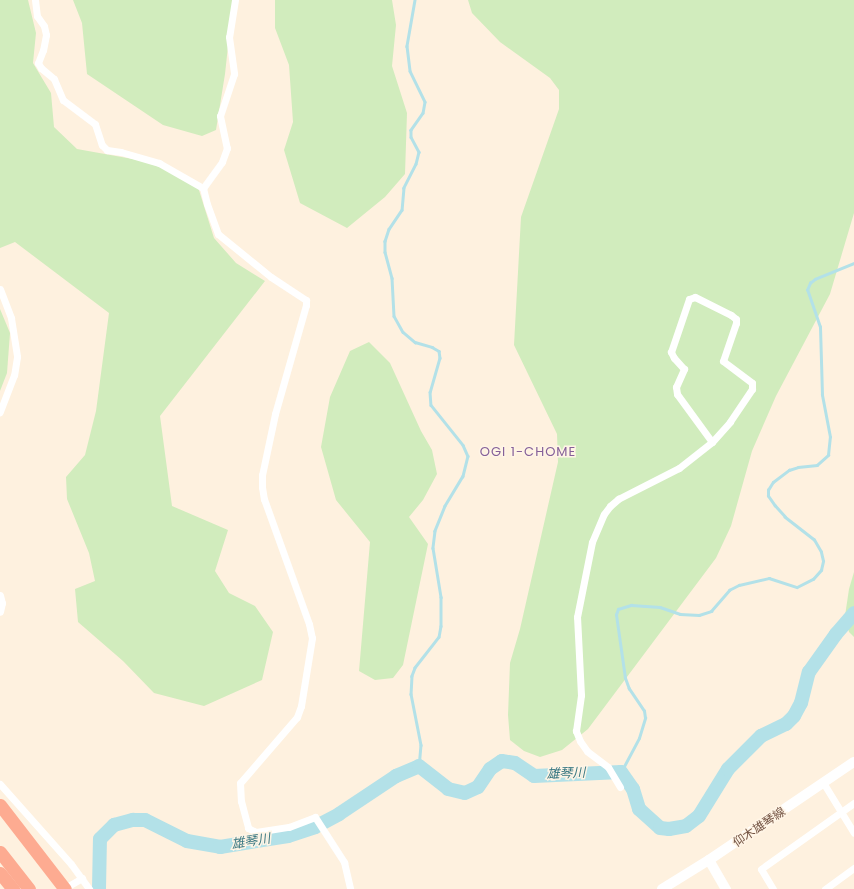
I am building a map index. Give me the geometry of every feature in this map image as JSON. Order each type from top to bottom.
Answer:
[{"type":"highway","points":[[0,805],[67,887]]},
{"type":"highway","points":[[0,852],[9,879],[29,889]]},
{"type":"main road","name":"仰木雄琴線","points":[[662,889],[709,860],[824,784],[854,762]]},
{"type":"main road","points":[[709,860],[726,889]]},
{"type":"street","points":[[35,0],[36,16],[44,26],[46,35],[43,50],[38,63],[41,68],[54,79],[63,100],[95,124],[102,146],[107,150],[121,152],[159,164],[204,188]]},
{"type":"street","points":[[235,0],[229,37],[234,74],[220,116],[227,148],[222,162],[204,188],[207,204],[218,234],[271,277],[298,293],[306,300],[306,305],[275,414],[262,475],[262,487],[269,514],[309,624],[312,638],[302,699],[297,717],[240,783],[242,808],[248,828],[256,832],[289,827],[315,817],[344,862],[350,889]]},
{"type":"street","points":[[0,289],[12,318],[17,357],[12,381],[0,412]]},
{"type":"street","points":[[620,787],[608,767],[587,751],[576,731],[580,695],[577,617],[592,542],[604,514],[610,506],[618,500],[679,468],[712,442],[730,422],[752,389],[752,383],[723,361],[736,319],[732,315],[695,297],[689,299],[671,352],[674,358],[684,369],[676,387],[677,394],[712,442]]},
{"type":"street","points":[[0,595],[2,603],[0,612]]},
{"type":"street","points":[[0,784],[71,864],[88,887]]},
{"type":"street","points":[[824,784],[854,833]]},
{"type":"street","points":[[773,889],[762,869],[854,803]]},
{"type":"street","points":[[825,889],[854,868]]},
{"type":"street","points":[[67,887],[82,878]]},
{"type":"green space","points":[[0,0],[28,0],[36,33],[33,63],[51,93],[54,127],[77,149],[155,163],[198,187],[214,238],[236,263],[265,281],[160,416],[172,506],[228,530],[215,571],[229,593],[255,606],[273,632],[262,680],[204,706],[154,693],[123,661],[78,622],[75,589],[95,581],[89,553],[67,499],[66,477],[85,455],[96,411],[109,313],[15,242],[0,248]]},
{"type":"green space","points":[[73,0],[233,0],[225,74],[216,130],[202,136],[163,125],[87,74],[82,23]]},
{"type":"green space","points":[[275,0],[392,0],[396,25],[392,66],[407,113],[405,174],[385,197],[347,228],[300,203],[284,150],[293,122],[289,65],[275,28]]},
{"type":"green space","points":[[468,0],[854,0],[854,213],[830,294],[776,396],[752,451],[731,526],[716,558],[588,729],[562,750],[540,757],[524,751],[510,740],[508,715],[510,663],[520,629],[558,462],[557,434],[514,345],[521,217],[559,109],[559,90],[550,78],[500,42],[472,13]]},
{"type":"green space","points":[[0,309],[10,333],[7,373],[0,391]]},
{"type":"green space","points":[[369,342],[390,363],[421,431],[432,450],[437,474],[423,500],[409,517],[428,544],[403,665],[393,678],[375,680],[359,671],[370,542],[336,500],[321,447],[330,397],[350,351]]},
{"type":"green space","points":[[854,572],[854,637],[849,632],[845,616],[849,589]]},
{"type":"waterway","points":[[415,0],[407,46],[410,71],[425,102],[423,113],[411,130],[411,137],[419,152],[416,164],[404,188],[402,210],[389,229],[385,241],[385,252],[392,278],[394,316],[403,332],[415,342],[432,347],[439,351],[440,358],[430,392],[431,405],[463,445],[468,456],[463,476],[445,506],[435,531],[433,548],[441,597],[441,626],[439,637],[415,668],[412,676],[411,694],[421,745],[419,766]]},
{"type":"waterway","points":[[621,772],[639,738],[645,718],[644,711],[629,689],[625,678],[616,615],[618,609],[631,605],[660,607],[680,614],[699,615],[711,611],[729,590],[739,585],[769,578],[797,587],[813,579],[821,570],[823,561],[821,552],[814,540],[785,517],[768,496],[768,490],[773,482],[789,470],[798,467],[817,465],[828,455],[830,437],[822,395],[820,327],[807,290],[810,283],[815,279],[854,263]]},
{"type":"waterway","name":"雄琴川","points":[[99,889],[100,839],[114,825],[133,820],[145,820],[187,841],[220,847],[288,836],[315,827],[339,814],[396,776],[419,766],[448,789],[465,793],[478,787],[490,769],[502,761],[515,763],[534,776],[621,772],[633,789],[639,809],[660,828],[669,829],[686,826],[699,816],[728,769],[761,736],[786,724],[794,716],[801,703],[809,672],[836,634],[854,613]]},
{"type":"district","name":"OGI 1-CHOME","points":[[528,452]]}]
